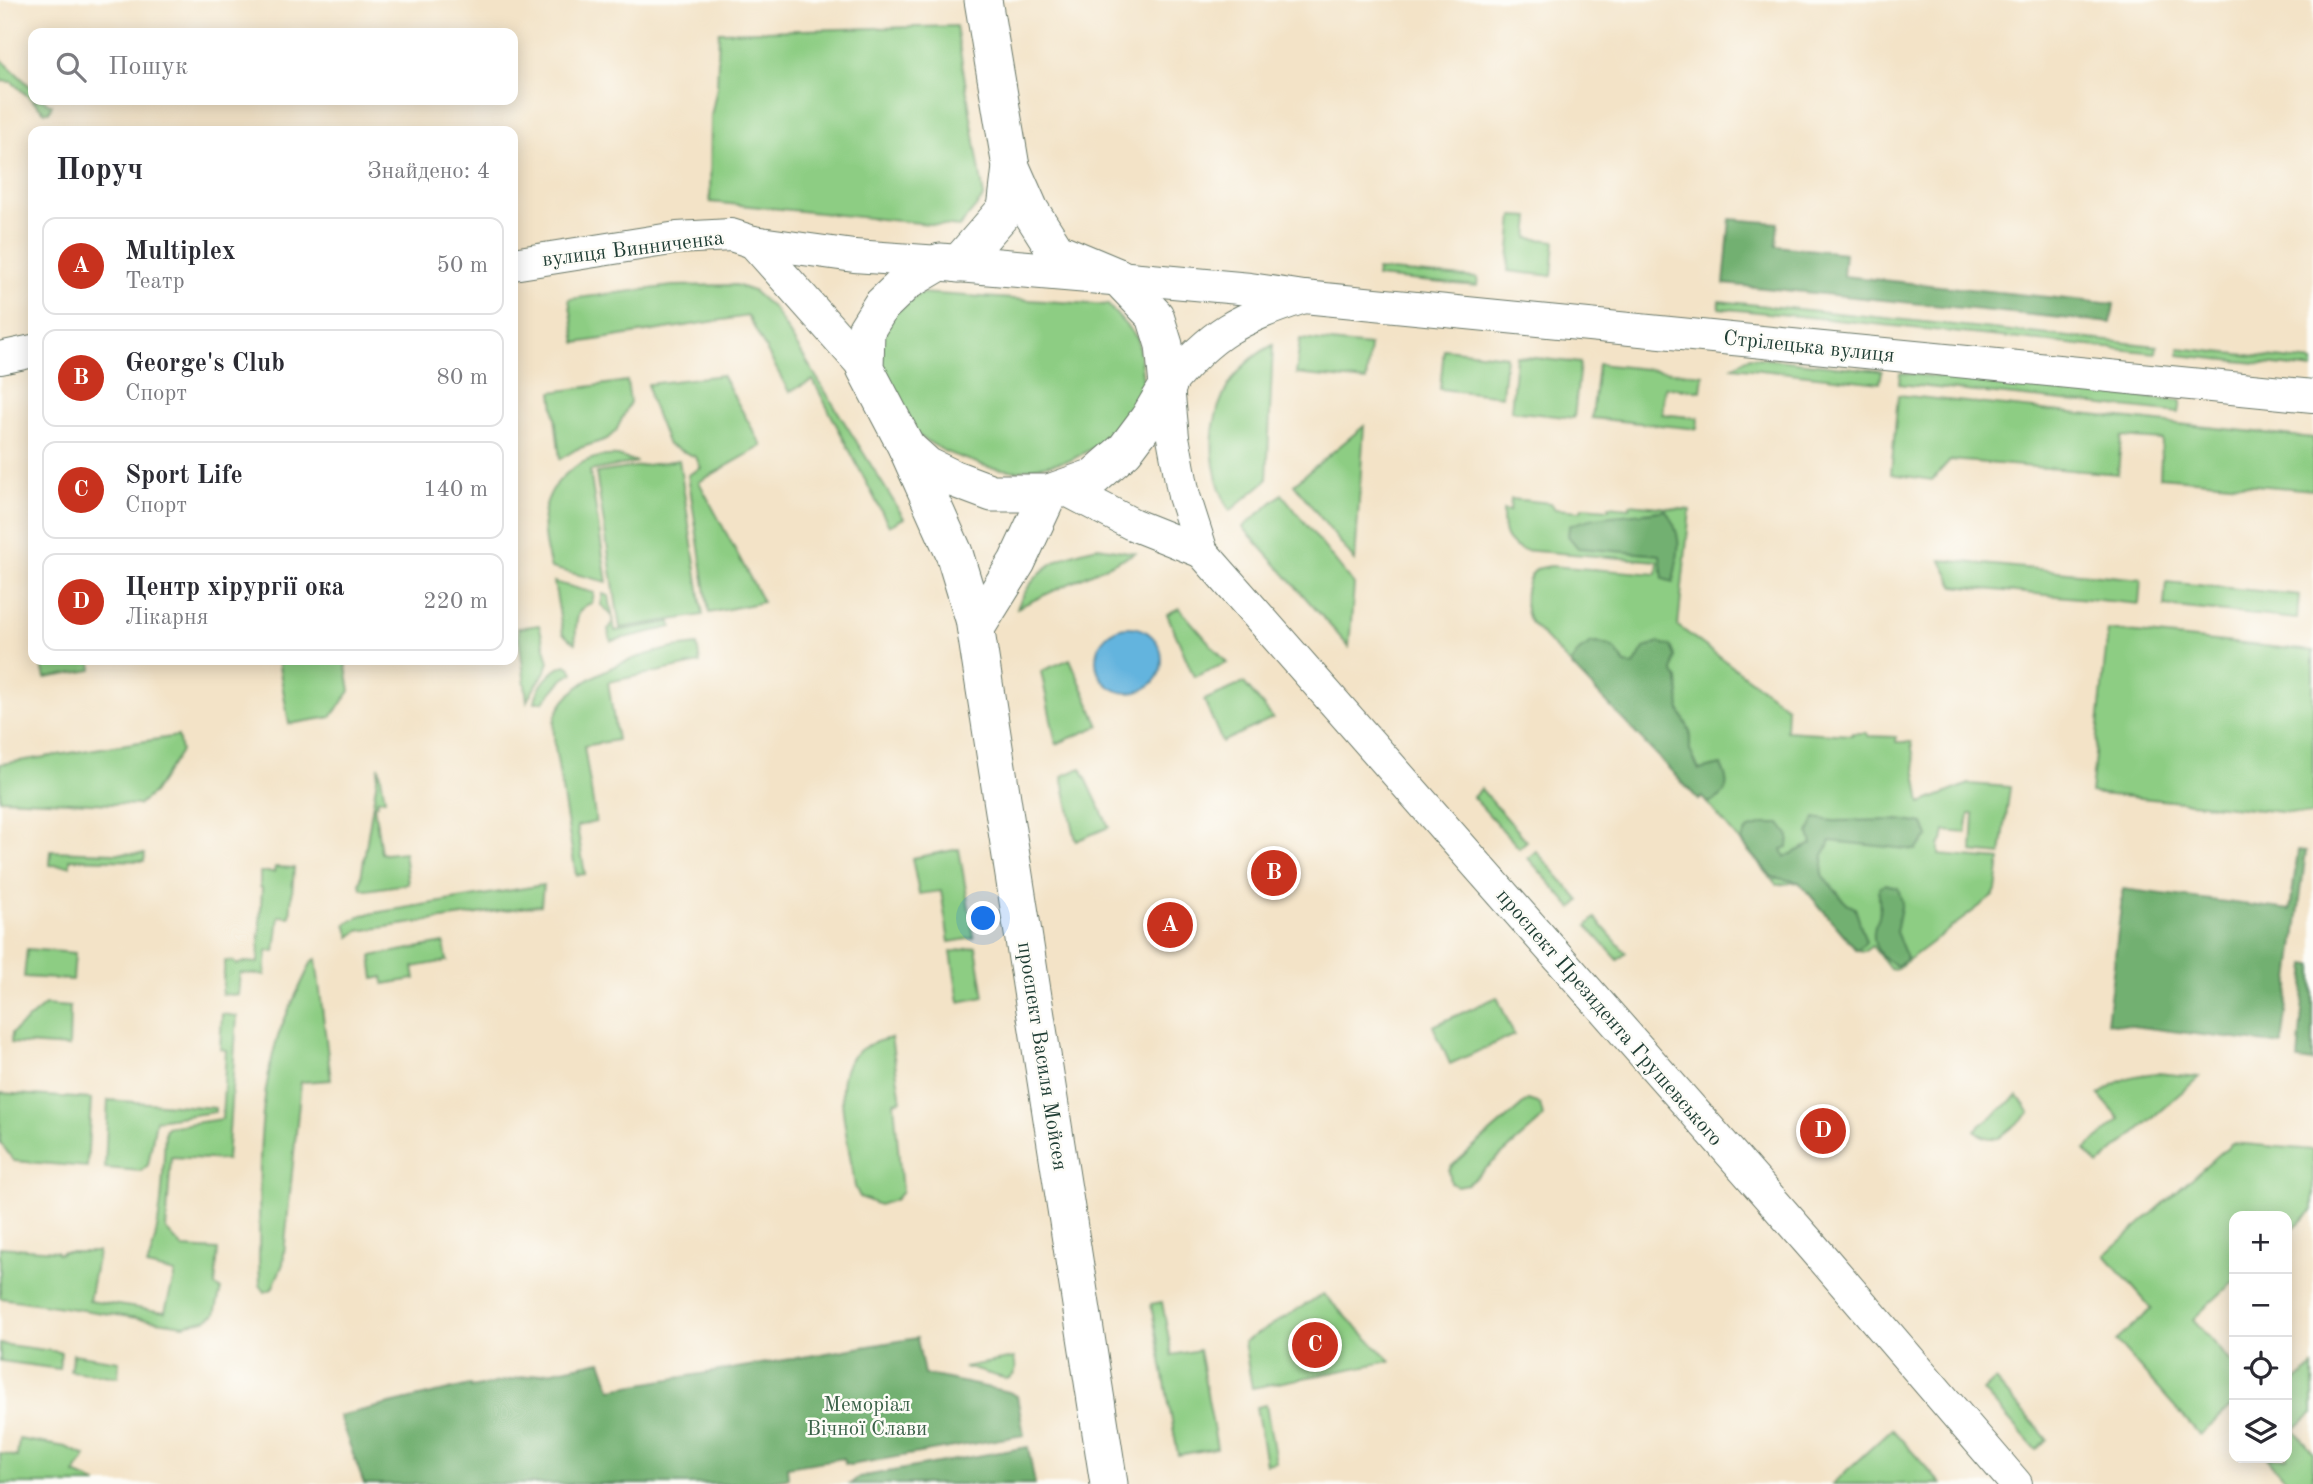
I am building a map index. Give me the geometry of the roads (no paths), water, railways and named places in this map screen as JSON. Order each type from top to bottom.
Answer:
[{"type":"main road","points":[[907,448],[927,466],[992,493],[1056,491],[1094,477],[1125,450],[1168,386],[1164,345],[1155,316],[1118,277],[1056,251],[1030,211],[1011,167],[983,0]]},
{"type":"main road","points":[[865,368],[866,330],[881,306],[906,282],[949,263],[1006,209],[1011,167]]},
{"type":"main road","points":[[949,263],[1118,277]]},
{"type":"main road","name":"проспект Василя Мойсея","points":[[865,368],[907,448],[954,553],[976,628],[1109,1484]]},
{"type":"main road","points":[[976,628],[1017,562],[1056,491]]},
{"type":"street","name":"вулиця Винниченка","points":[[518,263],[677,239],[731,235],[753,242],[854,256],[949,263]]},
{"type":"street","points":[[753,242],[865,368]]},
{"type":"street","name":"Стрілецька вулиця","points":[[1118,277],[2313,396]]},
{"type":"street","name":"Стрілецька вулиця","points":[[1168,386],[1187,362],[1225,329],[1256,313],[1304,297]]},
{"type":"street","points":[[0,358],[28,352]]},
{"type":"street","points":[[1168,386],[1173,437],[1184,496],[1202,552]]},
{"type":"street","points":[[1056,491],[1202,552]]},
{"type":"street","name":"проспект Президента Грушевського","points":[[1202,552],[1813,1247],[2017,1484]]},
{"type":"water","points":[[1129,627],[1152,637],[1162,660],[1152,683],[1129,693],[1106,683],[1096,660],[1106,637]]},
{"type":"place","name":"George's Club","points":[[1274,873]]},
{"type":"place","name":"Multiplex","points":[[1170,925]]},
{"type":"place","name":"Центр хірургії ока","points":[[1823,1131]]},
{"type":"place","name":"Sport Life","points":[[1315,1345]]},
{"type":"park label","name":"Меморіал Вічної Слави","points":[[867,1416]]}]
